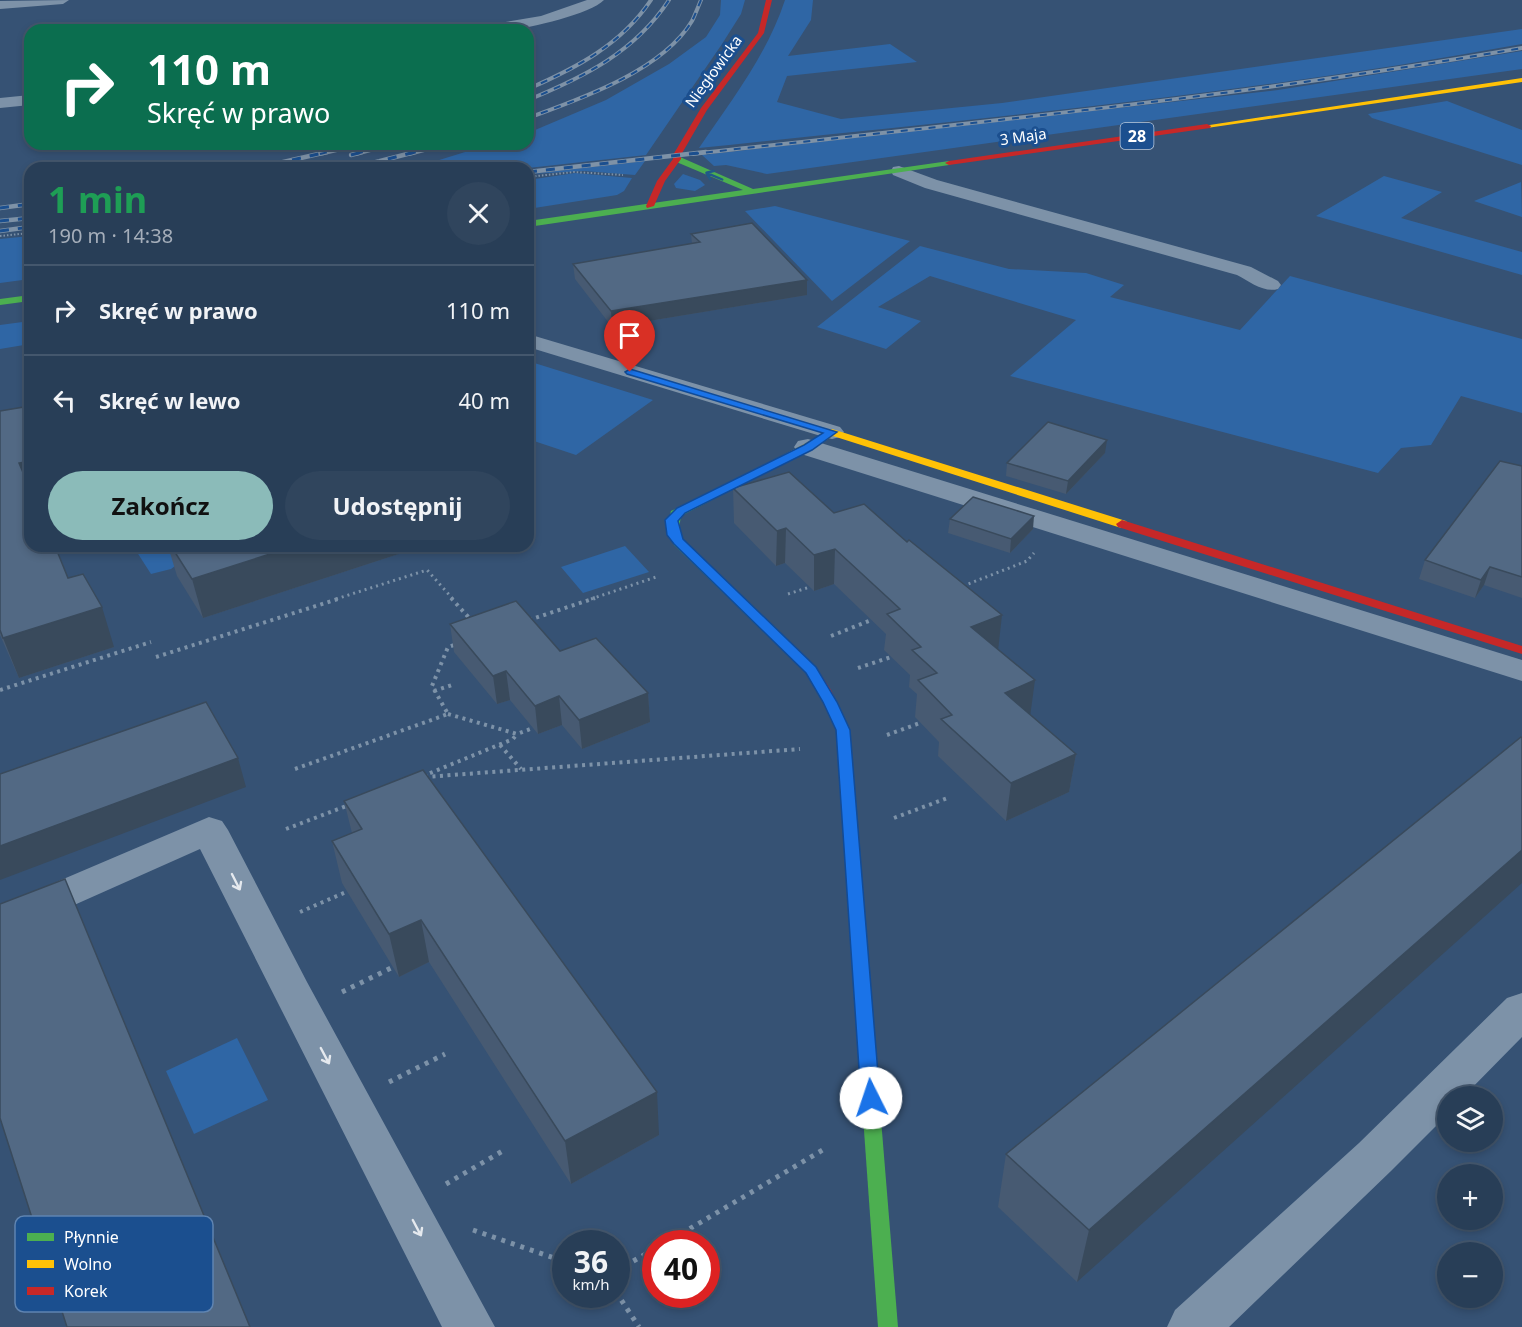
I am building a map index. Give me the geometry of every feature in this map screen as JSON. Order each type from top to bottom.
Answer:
[{"type":"street","name":"Niegłowicka","points":[[650,206],[664,175],[677,159],[677,155],[704,110],[761,33],[770,0]]},
{"type":"street","name":"3 Maja","points":[[534,223],[1522,80]]},
{"type":"street","points":[[677,159],[751,191]]},
{"type":"street","points":[[0,302],[24,299]]},
{"type":"street","points":[[820,440],[1057,525],[1522,671]]},
{"type":"street","points":[[888,1327],[843,730],[828,698],[811,670],[674,535],[671,520],[675,514],[820,440],[1522,650]]},
{"type":"street","points":[[0,923],[209,830],[291,991],[469,1327]]},
{"type":"street","points":[[1193,1327],[1375,1157],[1522,1010]]},
{"type":"lane","points":[[0,5],[63,0]]},
{"type":"lane","points":[[514,24],[547,18],[581,8],[598,0]]},
{"type":"lane","points":[[0,103],[24,101]]},
{"type":"lane","points":[[899,171],[931,184],[1244,271],[1271,285]]},
{"type":"lane","points":[[534,342],[820,440]]},
{"type":"path","points":[[534,176],[582,172],[631,176]]},
{"type":"path","points":[[0,236],[24,234]]},
{"type":"path","points":[[962,586],[1027,561],[1057,525]]},
{"type":"path","points":[[528,620],[699,562]]},
{"type":"path","points":[[156,657],[427,570],[477,627]]},
{"type":"path","points":[[821,640],[876,619]]},
{"type":"path","points":[[448,714],[432,686],[448,647],[466,641]]},
{"type":"path","points":[[0,690],[151,642]]},
{"type":"path","points":[[848,671],[891,657]]},
{"type":"path","points":[[434,691],[452,685]]},
{"type":"path","points":[[295,769],[448,714],[518,734]]},
{"type":"path","points":[[878,738],[920,723]]},
{"type":"path","points":[[533,728],[518,734],[513,740],[418,777],[806,747]]},
{"type":"path","points":[[500,745],[521,770]]},
{"type":"path","points":[[887,821],[950,798]]},
{"type":"path","points":[[286,830],[352,803]]},
{"type":"path","points":[[294,914],[346,892]]},
{"type":"path","points":[[339,993],[393,967]]},
{"type":"path","points":[[378,1088],[445,1054]]},
{"type":"path","points":[[688,1230],[872,1121]]},
{"type":"path","points":[[435,1190],[506,1149]]},
{"type":"path","points":[[464,1227],[552,1257]]},
{"type":"path","points":[[627,1308],[639,1327]]},
{"type":"shaded area","points":[[721,0],[745,0],[741,14],[722,44],[646,155],[534,167],[534,162],[431,162],[472,150],[534,150],[534,130],[606,100],[669,64],[706,37],[720,15]]},
{"type":"shaded area","points":[[785,0],[813,0],[811,20],[788,56],[890,44],[917,62],[787,76],[777,102],[841,119],[1002,103],[1522,29],[1522,44],[1420,62],[1215,91],[1009,116],[699,148],[758,59]]},
{"type":"shaded area","points":[[1522,51],[1522,69],[767,174],[726,165],[714,166],[702,155],[1278,90]]},
{"type":"shaded area","points":[[1447,101],[1522,130],[1522,165],[1372,118],[1368,114]]},
{"type":"shaded area","points":[[645,161],[635,175],[584,171],[534,174]]},
{"type":"shaded area","points":[[575,173],[632,178],[624,191],[617,195],[534,208],[534,179]]},
{"type":"shaded area","points":[[683,174],[700,180],[705,185],[695,191],[676,188],[674,184]]},
{"type":"shaded area","points":[[1384,176],[1442,192],[1401,218],[1522,252],[1522,275],[1316,216]]},
{"type":"shaded area","points":[[1521,182],[1522,217],[1474,201]]},
{"type":"shaded area","points":[[775,206],[910,241],[832,301],[745,211]]},
{"type":"shaded area","points":[[24,237],[24,280],[0,283],[0,239]]},
{"type":"shaded area","points":[[920,246],[1009,269],[1086,273],[1124,285],[1110,297],[1240,330],[1290,276],[1522,339],[1522,413],[1461,396],[1431,445],[1401,448],[1378,473],[1010,376],[1076,320],[930,276],[878,307],[921,321],[886,349],[817,327]]},
{"type":"shaded area","points":[[24,322],[24,345],[0,349],[0,325]]},
{"type":"shaded area","points":[[534,363],[653,400],[576,455],[534,441]]},
{"type":"shaded area","points":[[625,546],[649,572],[583,593],[561,567]]},
{"type":"shaded area","points":[[137,552],[193,552],[171,569],[151,574]]},
{"type":"shaded area","points":[[237,1038],[268,1100],[194,1134],[166,1071]]},
{"type":"building","points":[[752,223],[807,280],[611,311],[573,264],[700,242],[691,234]]},
{"type":"building","points":[[24,407],[24,462],[19,463],[24,475],[24,552],[57,552],[68,578],[83,574],[102,607],[3,638],[0,630],[0,411]]},
{"type":"building","points":[[1048,422],[1107,440],[1068,481],[1007,463]]},
{"type":"building","points":[[1500,461],[1522,466],[1522,577],[1490,567],[1481,580],[1425,560]]},
{"type":"building","points":[[789,472],[834,513],[864,504],[907,542],[909,540],[1002,615],[971,627],[1035,680],[1005,693],[1076,754],[1011,783],[941,719],[952,715],[918,680],[937,673],[912,650],[921,647],[887,614],[900,609],[835,549],[814,555],[786,528],[777,531],[733,488]]},
{"type":"building","points":[[973,497],[1034,516],[1011,539],[950,519]]},
{"type":"building","points":[[175,552],[276,552],[192,579]]},
{"type":"building","points":[[516,601],[560,651],[596,638],[648,693],[579,720],[559,696],[535,706],[506,671],[493,676],[450,624]]},
{"type":"building","points":[[206,702],[238,758],[0,846],[0,774]]},
{"type":"building","points":[[1521,737],[1522,850],[1089,1230],[1006,1154]]},
{"type":"building","points":[[423,770],[657,1092],[565,1141],[421,920],[389,934],[332,841],[362,829],[344,801]]},
{"type":"building","points":[[65,879],[204,1216],[31,1216],[0,1118],[0,904]]},
{"type":"building","points":[[213,1237],[250,1327],[67,1327],[62,1312],[213,1312]]},
{"type":"railway","points":[[534,86],[596,54],[626,30],[651,0]]},
{"type":"railway","points":[[534,97],[569,82],[607,61],[640,34],[669,0]]},
{"type":"railway","points":[[534,116],[595,92],[641,69],[678,39],[692,21],[701,0]]},
{"type":"railway","points":[[692,154],[1212,94],[1522,48]]},
{"type":"railway","points":[[320,154],[337,150]]},
{"type":"railway","points":[[356,154],[370,150]]},
{"type":"railway","points":[[409,154],[424,150]]},
{"type":"railway","points":[[283,162],[327,152]]},
{"type":"railway","points":[[351,155],[362,152]]},
{"type":"railway","points":[[376,162],[415,152]]},
{"type":"railway","points":[[534,171],[706,152]]},
{"type":"railway","points":[[0,208],[24,205]]},
{"type":"railway","points":[[0,221],[24,219]]},
{"type":"railway","points":[[0,231],[24,228]]},
{"type":"traffic: fast","points":[[677,159],[751,191]]},
{"type":"traffic: fast","points":[[534,223],[949,163]]},
{"type":"traffic: fast","points":[[0,302],[24,299]]},
{"type":"traffic: fast","points":[[735,484],[675,514],[673,528],[678,542],[780,640]]},
{"type":"traffic: fast","points":[[859,948],[888,1327]]},
{"type":"traffic: slow","points":[[1207,126],[1522,80]]},
{"type":"traffic: slow","points":[[735,484],[808,447],[832,432],[1122,524]]},
{"type":"traffic: jam","points":[[650,206],[661,181],[677,159],[677,155],[704,110],[761,33],[769,0]]},
{"type":"traffic: jam","points":[[949,163],[1207,126]]},
{"type":"traffic: jam","points":[[1122,524],[1522,650]]},
{"type":"traffic: jam","points":[[780,640],[811,670],[824,690],[843,730],[859,948]]},
{"type":"route","points":[[630,372],[832,432],[808,447],[681,510],[671,520],[678,542],[811,670],[837,714],[843,730],[871,1098]]}]
